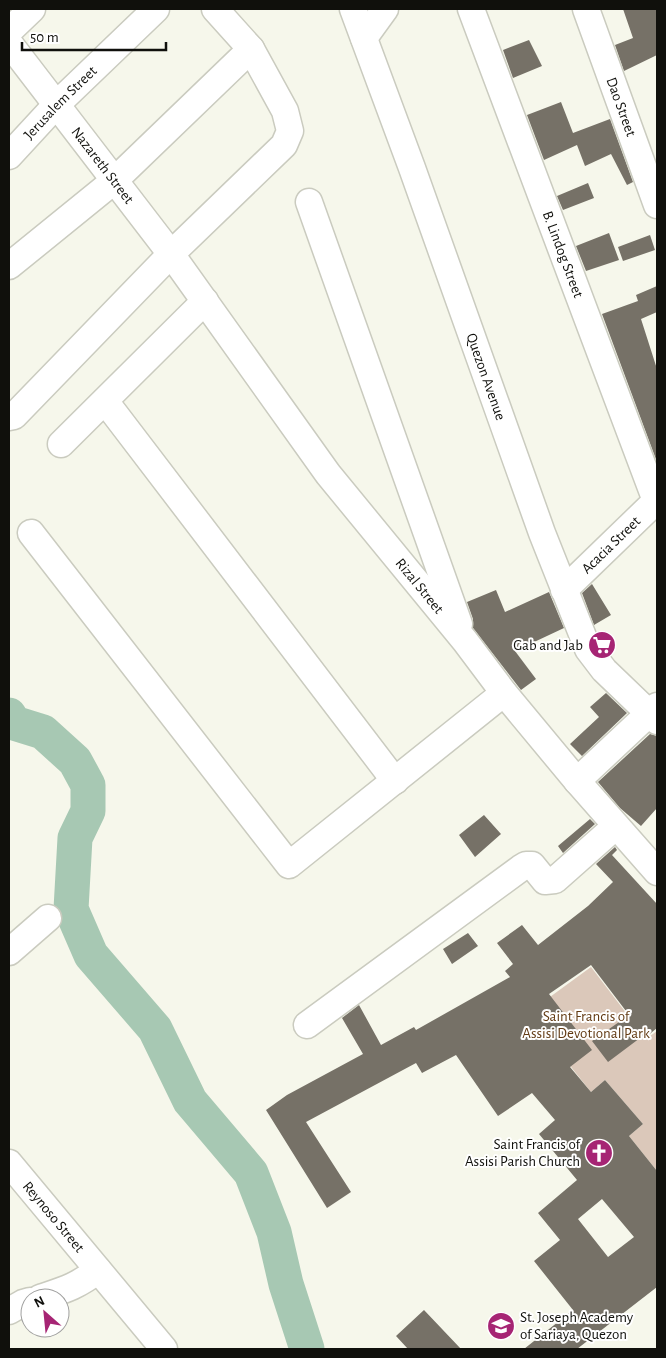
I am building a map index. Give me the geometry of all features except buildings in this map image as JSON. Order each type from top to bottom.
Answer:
[{"type":"street","points":[[9,31],[32,9]]},
{"type":"street","name":"Jerusalem Street","points":[[9,156],[56,105],[156,9]]},
{"type":"street","points":[[11,416],[171,254],[284,145],[290,131],[285,111],[251,49],[215,9]]},
{"type":"street","name":"Quezon Avenue","points":[[353,9],[416,177],[542,534],[588,649],[604,670],[655,714]]},
{"type":"street","points":[[364,38],[386,9]]},
{"type":"street","name":"B. Lindog Street","points":[[471,9],[656,500]]},
{"type":"street","name":"Dao Street","points":[[586,9],[657,205]]},
{"type":"street","name":"Nazareth Street","points":[[9,43],[201,294]]},
{"type":"street","points":[[9,266],[114,180],[251,49]]},
{"type":"street","points":[[309,202],[465,641]]},
{"type":"street","points":[[61,444],[104,401],[201,294]]},
{"type":"street","name":"Rizal Street","points":[[201,294],[328,474],[465,641],[504,693],[577,781],[657,872]]},
{"type":"street","points":[[104,401],[395,780]]},
{"type":"street","name":"Acacia Street","points":[[564,590],[656,500]]},
{"type":"street","points":[[31,533],[289,865],[504,693]]},
{"type":"street","points":[[577,781],[655,714]]},
{"type":"street","points":[[307,1025],[521,868],[526,865],[532,865],[545,881],[554,880],[616,826]]},
{"type":"street","points":[[9,952],[48,918]]},
{"type":"street","name":"Reynoso Street","points":[[9,1163],[164,1349]]},
{"type":"street","points":[[70,1288],[86,1280],[98,1270]]},
{"type":"street","points":[[9,1311],[20,1305]]},
{"type":"green space","name":"Saint Francis of Assisi Devotional Park","points":[[591,967],[646,1039],[657,1031],[657,1171],[629,1136],[643,1124],[605,1080],[591,1092],[528,1013]]},
{"type":"waterway","points":[[9,715],[14,723],[43,732],[75,761],[88,785],[88,811],[75,838],[71,909],[91,955],[155,1029],[190,1101],[251,1173],[274,1232],[286,1284],[307,1349]]},
{"type":"place","name":"Gab and Jab","points":[[602,645]]},
{"type":"place","name":"Saint Francis of Assisi Parish Church","points":[[599,1153]]},
{"type":"place","name":"St. Joseph Academy of Sariaya, Quezon","points":[[501,1326]]}]
